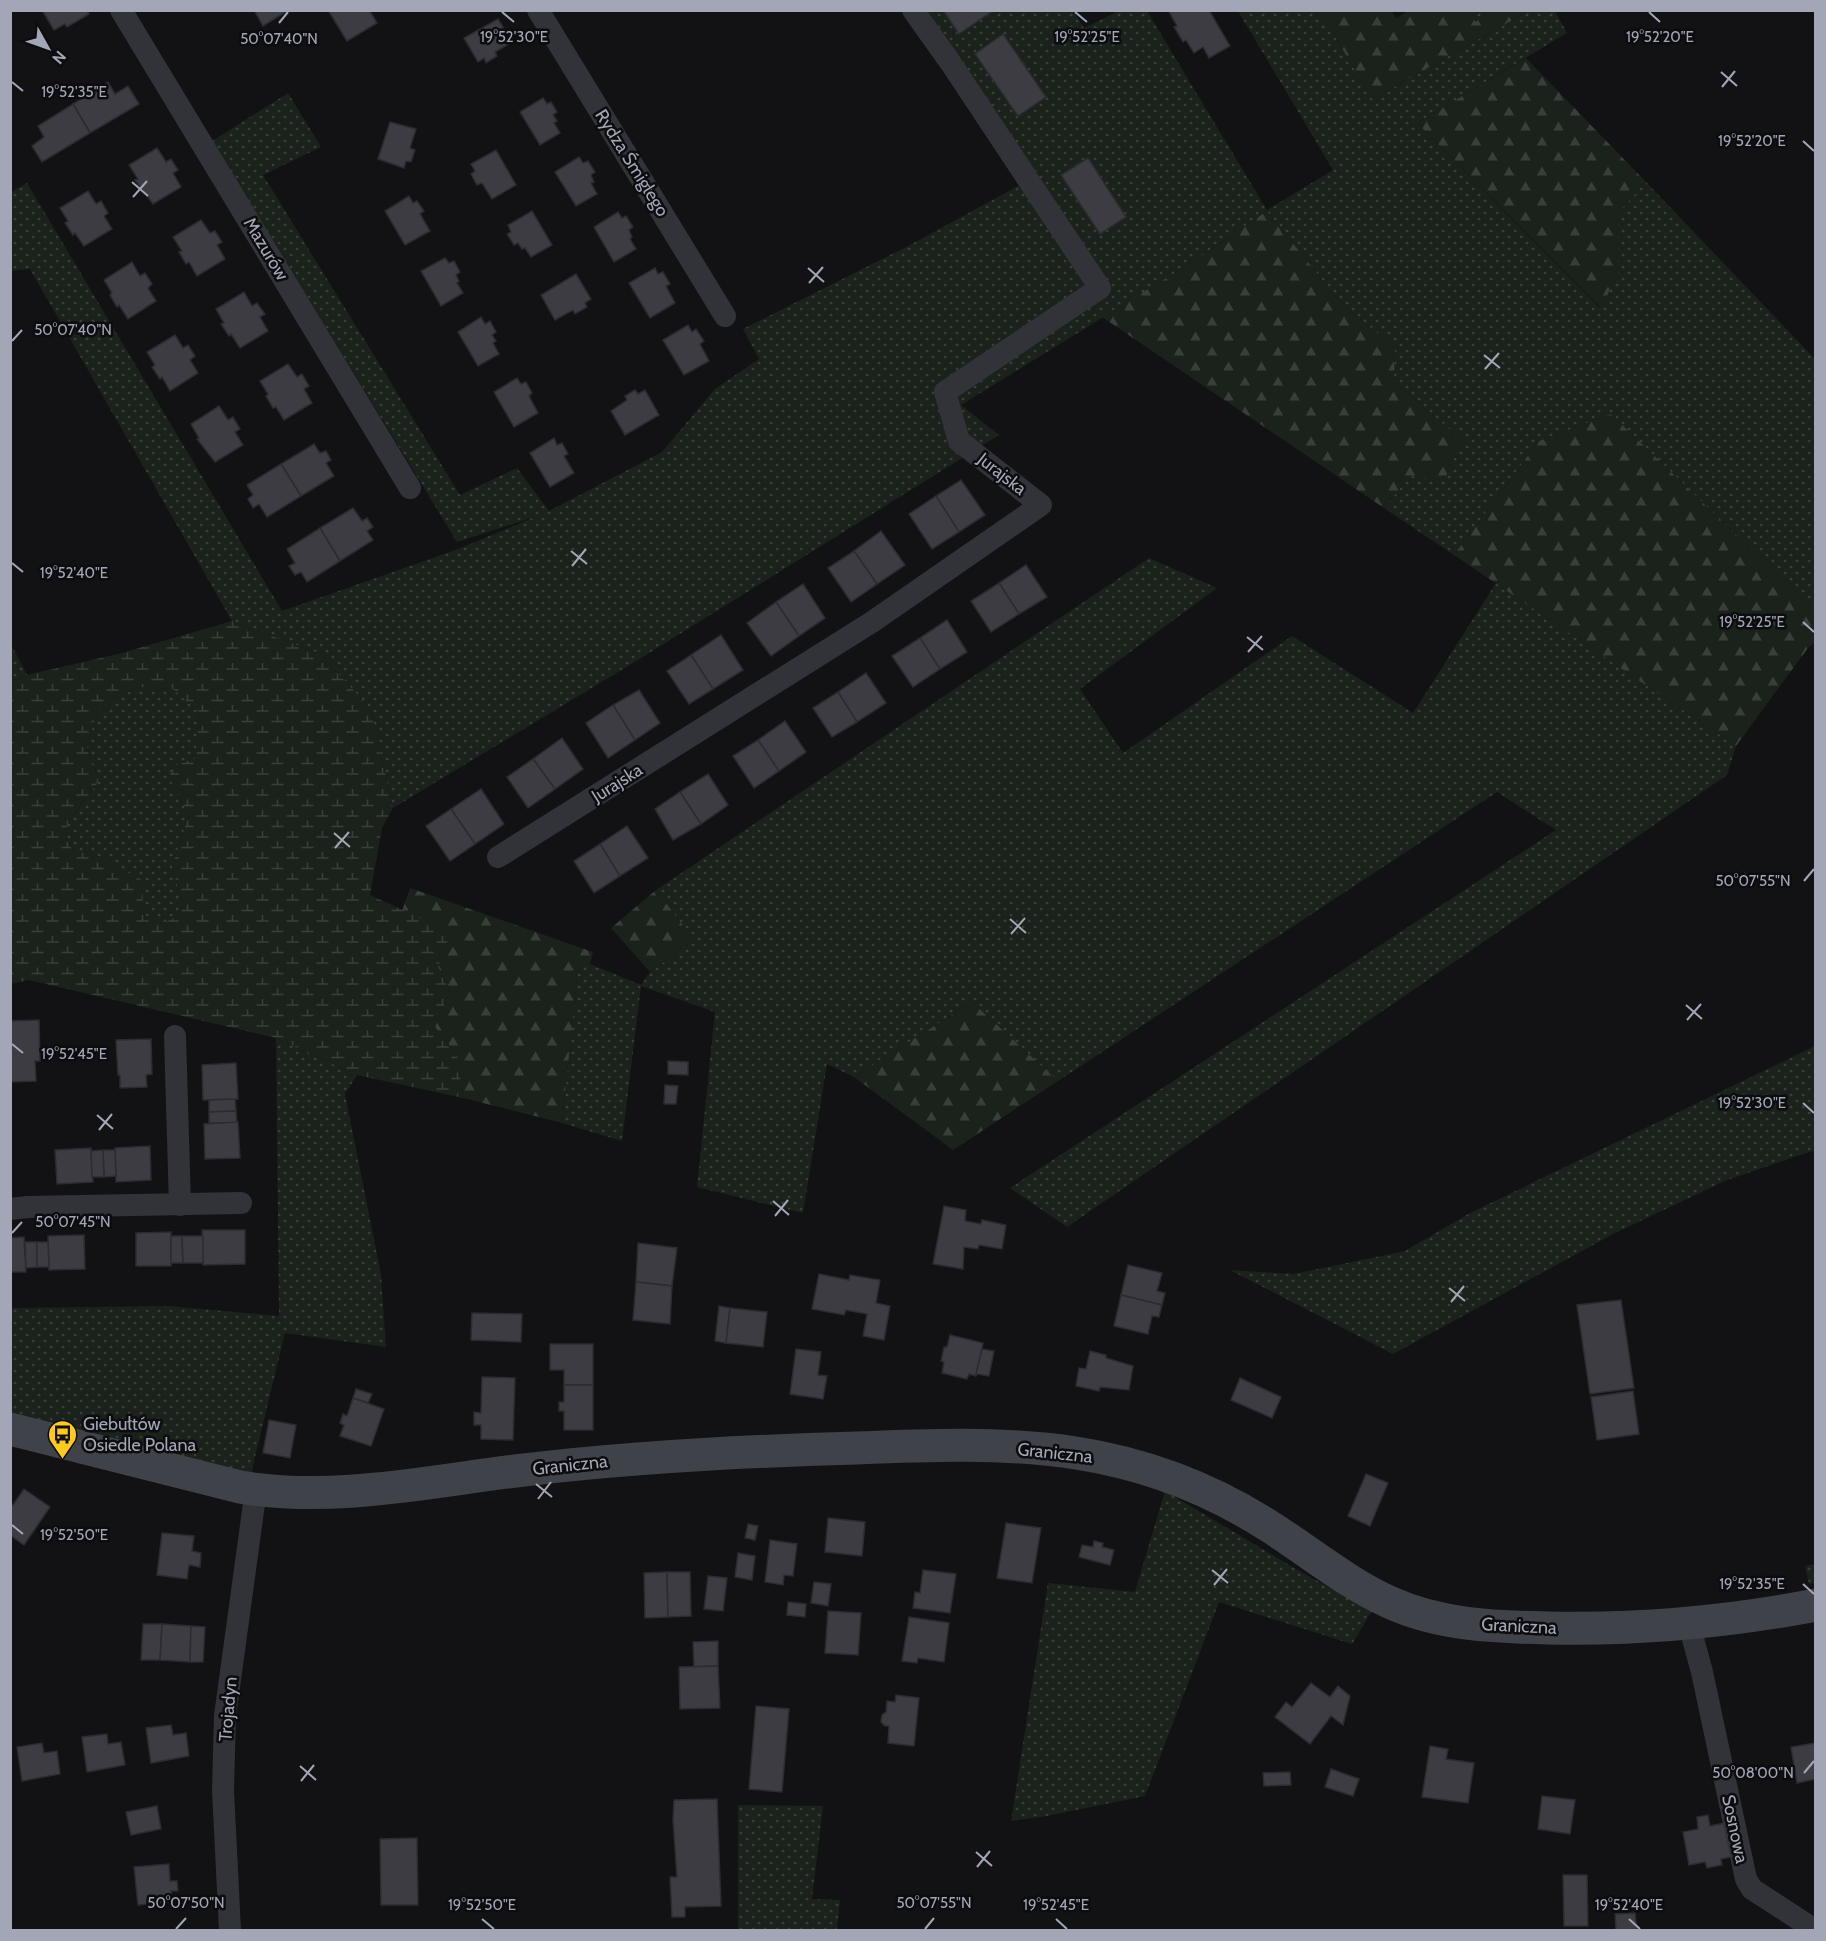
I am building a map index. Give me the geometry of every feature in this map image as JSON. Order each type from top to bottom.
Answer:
[{"type":"street","name":"Mazurów","points":[[121,10],[410,488]]},
{"type":"street","name":"Rydza Śmigłego","points":[[538,10],[726,316]]},
{"type":"street","name":"Jurajska","points":[[498,857],[872,621],[1041,505],[959,441],[945,392],[1100,288],[913,10]]},
{"type":"street","points":[[175,1036],[180,1205]]},
{"type":"street","points":[[10,1209],[241,1203]]},
{"type":"street","name":"Graniczna","points":[[10,1429],[256,1489],[335,1492],[619,1460],[903,1446],[1042,1449],[1110,1460],[1168,1475],[1190,1484],[1269,1526],[1369,1592],[1407,1610],[1429,1616],[1486,1627],[1648,1627],[1781,1612],[1815,1605]]},
{"type":"street","name":"Trojadyn","points":[[230,1930],[223,1791],[225,1716],[256,1489]]},
{"type":"street","name":"Sosnowa","points":[[1689,1624],[1702,1672],[1746,1879],[1752,1888],[1763,1897],[1815,1930]]},
{"type":"green space","points":[[924,11],[1073,11],[1084,28],[1119,11],[1147,11],[1267,210],[1333,170],[1238,11],[1319,11],[1373,99],[1528,11],[1555,11],[1567,33],[1417,123],[1600,308],[1618,273],[1618,213],[1646,182],[1815,359],[1815,611],[1611,414],[1539,441],[1454,555],[1384,508],[1410,476],[1463,441],[1394,382],[1395,348],[1340,302],[1267,211],[1188,265],[961,405],[999,435],[633,663],[393,808],[371,710],[321,654],[232,621],[30,269],[11,271],[11,192],[27,183],[282,611],[461,548],[537,516],[457,542],[212,141],[288,93],[321,147],[263,175],[460,495],[517,468],[549,511],[662,452],[715,389],[759,359],[743,329],[910,245],[1038,175]]},
{"type":"green space","points":[[1319,11],[1392,11],[1396,18],[1408,11],[1467,11],[1475,22],[1495,11],[1528,11],[1373,99]]},
{"type":"green space","points":[[1467,11],[1495,11],[1475,23]]},
{"type":"green space","points":[[1526,58],[1646,182],[1618,213],[1618,273],[1601,308],[1417,123]]},
{"type":"green space","points":[[1267,211],[1340,302],[1395,348],[1394,382],[1463,441],[1444,480],[1410,476],[1384,508],[1102,317],[1188,265]]},
{"type":"green space","points":[[1611,414],[1815,611],[1815,642],[1808,648],[1736,746],[1454,555],[1539,441]]},
{"type":"green space","points":[[1149,558],[1217,588],[1080,689],[1123,753],[1292,636],[1413,713],[1496,583],[1736,746],[1727,775],[1067,1227],[1010,1188],[1556,830],[1497,792],[1058,1081],[972,1002],[854,1077],[827,1064],[803,1213],[697,1187],[715,1012],[641,986],[622,1141],[562,1123],[578,968],[590,964],[641,985],[650,972],[694,940],[656,890]]},
{"type":"green space","points":[[232,621],[321,654],[371,710],[393,808],[382,828],[370,895],[451,932],[438,967],[450,991],[435,1027],[457,1055],[463,1098],[357,1075],[276,1038],[29,980],[11,984],[11,683],[27,675],[122,653]],"holes":[[[138,687],[173,689],[199,712],[196,758],[176,765],[170,773],[172,785],[189,815],[172,866],[183,907],[179,916],[160,924],[143,914],[142,880],[91,852],[75,854],[66,839],[68,822],[99,781],[87,748],[96,715],[108,703]]]},
{"type":"green space","points":[[10,642],[27,675],[11,683],[10,683]]},
{"type":"green space","points":[[138,687],[173,689],[199,712],[196,759],[176,765],[172,785],[189,815],[172,866],[183,907],[180,916],[160,924],[143,914],[75,854],[66,839],[68,822],[99,781],[87,748],[96,715],[108,703]]},
{"type":"green space","points":[[410,888],[593,952],[590,964],[578,969],[562,1123],[463,1098],[457,1055],[435,1027],[450,991],[438,967],[451,932],[402,911]]},
{"type":"green space","points":[[656,890],[694,940],[650,972],[611,928]]},
{"type":"green space","points":[[972,1002],[1058,1081],[953,1150],[854,1077]]},
{"type":"green space","points":[[276,1038],[357,1075],[345,1094],[381,1275],[386,1347],[285,1333],[252,1474],[11,1413],[11,1308],[170,1306],[279,1316]]},
{"type":"green space","points":[[1815,1046],[1815,1150],[1727,1180],[1615,1233],[1393,1354],[1230,1270],[1294,1274],[1405,1251],[1470,1213]]},
{"type":"green space","points":[[1165,1491],[1301,1572],[1372,1611],[1352,1644],[1219,1602],[1145,1796],[1011,1821],[1048,1583],[1135,1592]]},
{"type":"green space","points":[[1815,1564],[1815,1583],[1809,1584],[1805,1566]]},
{"type":"green space","points":[[738,1805],[823,1806],[812,1899],[840,1900],[837,1930],[738,1930]]},
{"type":"building","points":[[42,10],[87,10],[89,14],[67,27],[65,24],[54,30]]},
{"type":"building","points":[[254,10],[286,10],[287,11],[263,26]]},
{"type":"building","points":[[328,10],[369,10],[377,23],[347,41]]},
{"type":"building","points":[[943,10],[990,10],[991,12],[959,34]]},
{"type":"building","points":[[1168,10],[1209,10],[1230,46],[1209,58],[1203,47],[1194,53],[1186,40],[1183,42]]},
{"type":"building","points":[[498,19],[512,42],[495,52],[497,56],[486,63],[484,58],[478,62],[464,38]]},
{"type":"building","points":[[1003,34],[1046,97],[1018,116],[975,54]]},
{"type":"building","points":[[108,82],[115,94],[128,86],[139,104],[90,133],[73,104]]},
{"type":"building","points":[[543,98],[547,104],[551,102],[557,112],[553,115],[557,121],[554,123],[560,133],[540,145],[520,112]]},
{"type":"building","points":[[73,104],[90,133],[42,162],[32,146],[44,137],[38,126]]},
{"type":"building","points":[[390,122],[416,129],[410,148],[415,150],[411,162],[406,161],[404,168],[378,159]]},
{"type":"building","points":[[157,148],[166,162],[171,159],[178,170],[173,173],[181,187],[153,204],[135,180],[138,179],[129,165]]},
{"type":"building","points":[[496,150],[516,185],[492,199],[482,183],[477,185],[471,174],[475,171],[471,164]]},
{"type":"building","points":[[579,157],[583,163],[588,161],[595,172],[591,175],[594,182],[591,183],[597,194],[576,206],[555,172]]},
{"type":"building","points":[[1088,158],[1126,217],[1100,234],[1061,175]]},
{"type":"building","points":[[88,191],[96,204],[101,201],[108,213],[104,216],[112,229],[84,246],[65,223],[68,221],[60,208]]},
{"type":"building","points":[[409,196],[413,203],[417,201],[424,211],[420,214],[430,231],[405,245],[385,211]]},
{"type":"building","points":[[532,211],[552,245],[531,257],[518,243],[514,245],[507,234],[511,232],[508,225]]},
{"type":"building","points":[[618,212],[622,218],[626,216],[633,227],[629,230],[632,237],[630,239],[636,249],[614,262],[594,227]]},
{"type":"building","points":[[201,220],[210,233],[215,231],[222,242],[217,245],[225,259],[197,276],[189,262],[186,264],[179,252],[182,251],[173,237]]},
{"type":"building","points":[[445,258],[449,263],[454,261],[460,272],[456,275],[459,281],[457,283],[463,293],[441,306],[421,271]]},
{"type":"building","points":[[132,262],[140,276],[145,273],[152,284],[148,288],[156,301],[128,319],[119,305],[117,307],[104,280]]},
{"type":"building","points":[[655,268],[658,274],[663,272],[670,284],[666,286],[675,303],[650,318],[629,283]]},
{"type":"building","points":[[576,274],[591,299],[585,303],[587,307],[575,314],[573,310],[555,320],[541,295]]},
{"type":"building","points":[[244,292],[252,306],[257,303],[265,314],[260,317],[268,331],[240,348],[221,324],[224,323],[216,309]]},
{"type":"building","points":[[481,317],[485,324],[490,321],[496,332],[492,335],[496,341],[493,343],[499,354],[478,366],[458,332]]},
{"type":"building","points":[[688,325],[692,332],[696,329],[704,341],[700,344],[709,361],[684,375],[663,340]]},
{"type":"building","points":[[175,335],[183,348],[188,345],[195,356],[190,360],[198,373],[170,391],[162,377],[160,379],[152,367],[155,365],[147,352]]},
{"type":"building","points":[[288,364],[297,377],[302,374],[309,386],[304,389],[312,403],[284,420],[276,407],[273,408],[260,381]]},
{"type":"building","points":[[517,378],[521,384],[526,382],[532,393],[529,396],[538,413],[514,427],[494,392]]},
{"type":"building","points":[[635,390],[638,394],[645,390],[659,415],[625,435],[611,411],[627,400],[625,396]]},
{"type":"building","points":[[219,406],[228,420],[233,417],[240,429],[235,432],[243,445],[215,462],[197,439],[199,438],[191,424]]},
{"type":"building","points":[[554,438],[557,445],[562,443],[568,454],[564,456],[574,473],[550,487],[530,453]]},
{"type":"building","points":[[314,444],[320,453],[326,451],[331,460],[326,463],[334,476],[301,496],[281,464]]},
{"type":"building","points":[[281,464],[301,496],[267,517],[259,504],[253,508],[248,499],[253,495],[247,485]]},
{"type":"building","points":[[961,480],[985,515],[959,532],[936,496]]},
{"type":"building","points":[[936,496],[959,532],[932,549],[909,514]]},
{"type":"building","points":[[353,508],[362,521],[367,518],[373,527],[367,531],[373,540],[340,561],[320,528]]},
{"type":"building","points":[[320,528],[340,561],[307,582],[301,572],[295,575],[289,566],[295,563],[287,549]]},
{"type":"building","points":[[881,531],[905,565],[877,584],[854,551]]},
{"type":"building","points":[[854,551],[877,584],[851,602],[828,568]]},
{"type":"building","points":[[1026,565],[1047,597],[1019,614],[999,583]]},
{"type":"building","points":[[999,583],[1019,614],[991,632],[971,601]]},
{"type":"building","points":[[803,584],[825,618],[799,636],[776,602]]},
{"type":"building","points":[[776,602],[799,636],[771,656],[747,623]]},
{"type":"building","points":[[947,620],[967,652],[940,669],[920,638]]},
{"type":"building","points":[[721,635],[743,670],[713,689],[691,655]]},
{"type":"building","points":[[920,638],[940,669],[913,687],[892,656]]},
{"type":"building","points":[[691,655],[713,689],[689,704],[667,671]]},
{"type":"building","points":[[866,673],[886,703],[857,722],[838,692]]},
{"type":"building","points":[[639,690],[660,723],[635,740],[613,705]]},
{"type":"building","points":[[838,692],[857,722],[832,737],[813,708]]},
{"type":"building","points":[[613,705],[635,740],[608,758],[586,723]]},
{"type":"building","points":[[785,721],[806,752],[779,771],[758,740]]},
{"type":"building","points":[[562,738],[583,769],[555,789],[533,759]]},
{"type":"building","points":[[758,740],[779,771],[754,788],[733,756]]},
{"type":"building","points":[[533,759],[555,789],[528,808],[507,777]]},
{"type":"building","points":[[708,774],[728,805],[701,824],[680,792]]},
{"type":"building","points":[[481,789],[504,824],[475,844],[451,809]]},
{"type":"building","points":[[680,792],[701,824],[673,840],[655,809]]},
{"type":"building","points":[[451,809],[475,844],[450,861],[426,826]]},
{"type":"building","points":[[627,826],[648,858],[620,876],[600,844]]},
{"type":"building","points":[[600,844],[620,876],[594,893],[574,861]]},
{"type":"building","points":[[39,1020],[40,1061],[35,1061],[36,1081],[10,1082],[10,1021]]},
{"type":"building","points":[[151,1039],[152,1074],[146,1075],[147,1087],[120,1088],[116,1040]]},
{"type":"building","points":[[668,1061],[688,1062],[688,1075],[668,1074]]},
{"type":"building","points":[[236,1063],[238,1099],[203,1100],[202,1065]]},
{"type":"building","points":[[665,1085],[678,1086],[676,1104],[664,1104]]},
{"type":"building","points":[[235,1099],[236,1111],[209,1112],[209,1100]]},
{"type":"building","points":[[236,1111],[237,1123],[209,1123],[209,1112]]},
{"type":"building","points":[[238,1122],[240,1158],[205,1159],[204,1124]]},
{"type":"building","points":[[150,1146],[151,1180],[116,1182],[115,1148]]},
{"type":"building","points":[[91,1148],[93,1182],[57,1184],[55,1150]]},
{"type":"building","points":[[103,1150],[115,1150],[116,1176],[104,1177]]},
{"type":"building","points":[[103,1150],[104,1177],[92,1177],[91,1151]]},
{"type":"building","points":[[944,1206],[966,1210],[965,1221],[981,1224],[982,1220],[1006,1225],[1002,1249],[979,1245],[978,1249],[964,1247],[963,1269],[933,1264]]},
{"type":"building","points":[[202,1230],[245,1230],[245,1264],[203,1265]]},
{"type":"building","points":[[171,1232],[171,1266],[136,1266],[136,1233]]},
{"type":"building","points":[[84,1235],[85,1269],[49,1270],[48,1236]]},
{"type":"building","points":[[171,1236],[182,1236],[183,1263],[171,1263]]},
{"type":"building","points":[[182,1236],[203,1236],[203,1263],[183,1263]]},
{"type":"building","points":[[24,1237],[26,1272],[10,1272],[10,1238]]},
{"type":"building","points":[[25,1242],[37,1242],[37,1267],[26,1268]]},
{"type":"building","points":[[37,1242],[48,1242],[49,1267],[37,1267]]},
{"type":"building","points":[[638,1243],[677,1248],[672,1286],[636,1282]]},
{"type":"building","points":[[1128,1265],[1162,1273],[1157,1291],[1165,1293],[1162,1305],[1121,1295]]},
{"type":"building","points":[[819,1274],[849,1280],[850,1275],[880,1280],[876,1303],[890,1306],[884,1340],[863,1336],[867,1314],[846,1310],[844,1315],[812,1309]]},
{"type":"building","points":[[636,1282],[672,1286],[670,1324],[633,1320]]},
{"type":"building","points":[[1121,1295],[1162,1305],[1159,1317],[1152,1316],[1148,1334],[1114,1326]]},
{"type":"building","points":[[1621,1300],[1634,1388],[1590,1394],[1577,1305]]},
{"type":"building","points":[[719,1306],[730,1308],[726,1343],[715,1341]]},
{"type":"building","points":[[730,1308],[767,1312],[763,1347],[726,1343]]},
{"type":"building","points":[[472,1313],[522,1314],[521,1342],[471,1340]]},
{"type":"building","points":[[950,1335],[983,1343],[976,1376],[969,1374],[967,1379],[942,1373],[944,1362],[941,1361]]},
{"type":"building","points":[[550,1344],[593,1344],[593,1385],[564,1385],[564,1370],[550,1370]]},
{"type":"building","points":[[796,1349],[821,1352],[818,1375],[827,1376],[823,1399],[790,1394]]},
{"type":"building","points":[[982,1349],[994,1351],[989,1376],[976,1374]]},
{"type":"building","points":[[1090,1351],[1133,1366],[1129,1390],[1100,1387],[1099,1391],[1076,1386],[1079,1368],[1086,1369]]},
{"type":"building","points":[[482,1377],[515,1378],[513,1440],[481,1439],[481,1425],[474,1425],[474,1412],[481,1413]]},
{"type":"building","points":[[1240,1378],[1281,1397],[1272,1418],[1231,1400]]},
{"type":"building","points":[[564,1385],[593,1385],[593,1430],[564,1430],[564,1411],[559,1411],[559,1402],[564,1402]]},
{"type":"building","points":[[356,1389],[372,1394],[368,1403],[353,1398]]},
{"type":"building","points":[[1633,1391],[1639,1434],[1597,1440],[1591,1397]]},
{"type":"building","points":[[353,1398],[384,1409],[371,1446],[340,1436],[344,1425],[340,1423],[343,1414],[347,1416]]},
{"type":"building","points":[[269,1420],[296,1425],[290,1458],[263,1453]]},
{"type":"building","points":[[1366,1474],[1388,1483],[1370,1526],[1348,1516]]},
{"type":"building","points":[[24,1489],[50,1507],[24,1545],[10,1535],[10,1503],[13,1505]]},
{"type":"building","points":[[828,1518],[865,1522],[862,1556],[825,1552]]},
{"type":"building","points":[[1006,1523],[1041,1528],[1032,1583],[997,1578]]},
{"type":"building","points":[[748,1524],[758,1526],[755,1540],[745,1538]]},
{"type":"building","points":[[162,1533],[194,1536],[192,1551],[201,1553],[200,1567],[189,1565],[187,1579],[157,1575]]},
{"type":"building","points":[[770,1540],[797,1544],[793,1576],[784,1575],[783,1585],[765,1582]]},
{"type":"building","points":[[1094,1541],[1103,1543],[1102,1547],[1114,1550],[1110,1565],[1079,1557],[1082,1545],[1093,1547]]},
{"type":"building","points":[[738,1553],[755,1556],[752,1580],[735,1577]]},
{"type":"building","points":[[923,1570],[956,1574],[950,1613],[913,1608],[915,1592],[920,1593]]},
{"type":"building","points":[[667,1572],[668,1617],[645,1618],[644,1573]]},
{"type":"building","points":[[667,1572],[690,1572],[691,1616],[668,1617]]},
{"type":"building","points":[[708,1576],[727,1578],[723,1611],[704,1609]]},
{"type":"building","points":[[814,1582],[831,1584],[828,1606],[811,1603]]},
{"type":"building","points":[[788,1602],[806,1604],[805,1617],[787,1615]]},
{"type":"building","points":[[828,1611],[861,1613],[858,1655],[825,1653]]},
{"type":"building","points":[[909,1617],[949,1623],[944,1662],[918,1658],[917,1663],[902,1661]]},
{"type":"building","points":[[143,1624],[162,1624],[160,1660],[141,1660]]},
{"type":"building","points":[[162,1624],[191,1626],[190,1662],[160,1660]]},
{"type":"building","points":[[191,1626],[205,1627],[203,1662],[190,1662]]},
{"type":"building","points":[[718,1641],[718,1666],[694,1667],[693,1642]]},
{"type":"building","points":[[718,1666],[720,1708],[680,1709],[679,1667]]},
{"type":"building","points":[[1311,1683],[1330,1697],[1338,1686],[1350,1696],[1343,1725],[1331,1716],[1310,1744],[1275,1717],[1286,1702],[1292,1707]]},
{"type":"building","points":[[896,1695],[919,1698],[914,1746],[888,1743],[889,1726],[881,1722],[882,1715],[886,1712],[887,1701],[895,1702]]},
{"type":"building","points":[[756,1706],[789,1709],[782,1792],[749,1789]]},
{"type":"building","points":[[171,1725],[173,1735],[186,1733],[189,1756],[151,1763],[146,1728]]},
{"type":"building","points":[[107,1734],[108,1744],[121,1742],[125,1765],[87,1772],[82,1737]]},
{"type":"building","points":[[42,1743],[44,1753],[57,1751],[60,1774],[22,1781],[17,1747]]},
{"type":"building","points":[[1816,1743],[1816,1779],[1797,1783],[1791,1747]]},
{"type":"building","points":[[1430,1746],[1448,1749],[1446,1759],[1474,1763],[1468,1803],[1422,1797]]},
{"type":"building","points":[[1331,1769],[1359,1779],[1353,1796],[1325,1787]]},
{"type":"building","points":[[1290,1772],[1291,1785],[1264,1786],[1263,1773]]},
{"type":"building","points":[[1542,1796],[1575,1800],[1570,1834],[1538,1829]]},
{"type":"building","points":[[717,1799],[721,1906],[685,1907],[685,1917],[672,1917],[670,1877],[677,1877],[674,1800]]},
{"type":"building","points":[[157,1806],[161,1829],[131,1835],[126,1812]]},
{"type":"building","points":[[1708,1815],[1710,1826],[1725,1823],[1731,1857],[1721,1859],[1722,1865],[1707,1868],[1705,1862],[1689,1865],[1683,1832],[1698,1829],[1697,1817]]},
{"type":"building","points":[[417,1838],[418,1905],[381,1905],[380,1839]]},
{"type":"building","points":[[169,1864],[170,1881],[177,1881],[178,1891],[171,1891],[172,1902],[138,1905],[134,1867]]},
{"type":"building","points":[[1563,1875],[1587,1875],[1588,1926],[1564,1926]]},
{"type":"building","points":[[1635,1913],[1637,1930],[1616,1930],[1615,1914]]},
{"type":"place","name":"Giebułtów Osiedle Polana","points":[[62,1460]]}]
